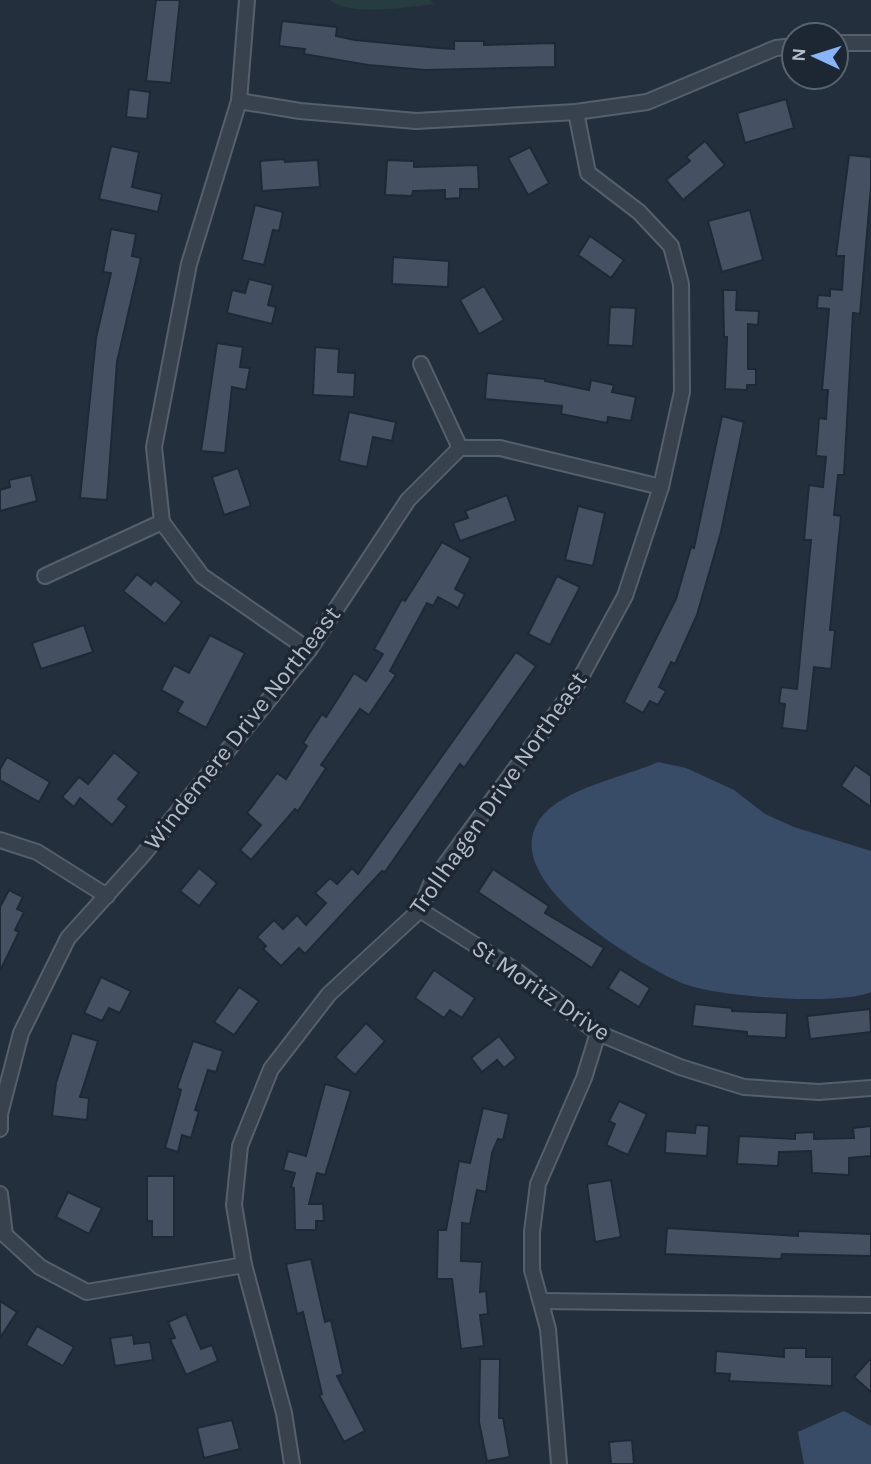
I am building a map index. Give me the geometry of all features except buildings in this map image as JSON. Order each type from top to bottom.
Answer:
[{"type":"street","points":[[247,0],[239,101],[189,264],[169,359],[155,447],[162,522],[202,576],[309,650]]},
{"type":"street","points":[[850,43],[871,43]]},
{"type":"street","points":[[239,101],[300,111],[416,121],[576,112],[647,102],[780,48]]},
{"type":"street","name":"Trollhagen Drive Northeast","points":[[292,1464],[284,1413],[244,1265],[234,1205],[240,1146],[271,1069],[329,994],[420,911],[431,884],[576,686],[625,596],[661,487],[682,392],[681,284],[671,246],[639,212],[589,173],[576,112]]},
{"type":"street","points":[[421,364],[460,448],[500,448],[661,487]]},
{"type":"street","name":"Windemere Drive Northeast","points":[[0,1129],[0,1114],[21,1034],[68,938],[142,856],[309,650],[408,500],[460,448]]},
{"type":"street","points":[[45,576],[162,522]]},
{"type":"street","points":[[0,840],[37,852],[107,896]]},
{"type":"street","name":"St Moritz Drive","points":[[420,911],[518,972],[598,1033],[680,1068],[744,1087],[819,1092],[871,1088]]},
{"type":"street","points":[[558,1464],[548,1329],[532,1270],[532,1232],[538,1184],[584,1078],[598,1033]]},
{"type":"street","points":[[0,1194],[5,1235],[40,1267],[87,1292],[244,1265]]},
{"type":"street","points":[[541,1301],[871,1305]]},
{"type":"green space","points":[[330,0],[430,0],[434,4],[364,10],[338,5]]},
{"type":"water","points":[[658,762],[686,768],[734,790],[765,814],[794,827],[871,851],[871,992],[855,996],[806,999],[748,996],[698,988],[662,973],[608,941],[557,896],[539,872],[532,847],[537,824],[546,812],[574,793]]},
{"type":"water","points":[[844,1411],[871,1426],[871,1464],[804,1464],[798,1432]]}]
